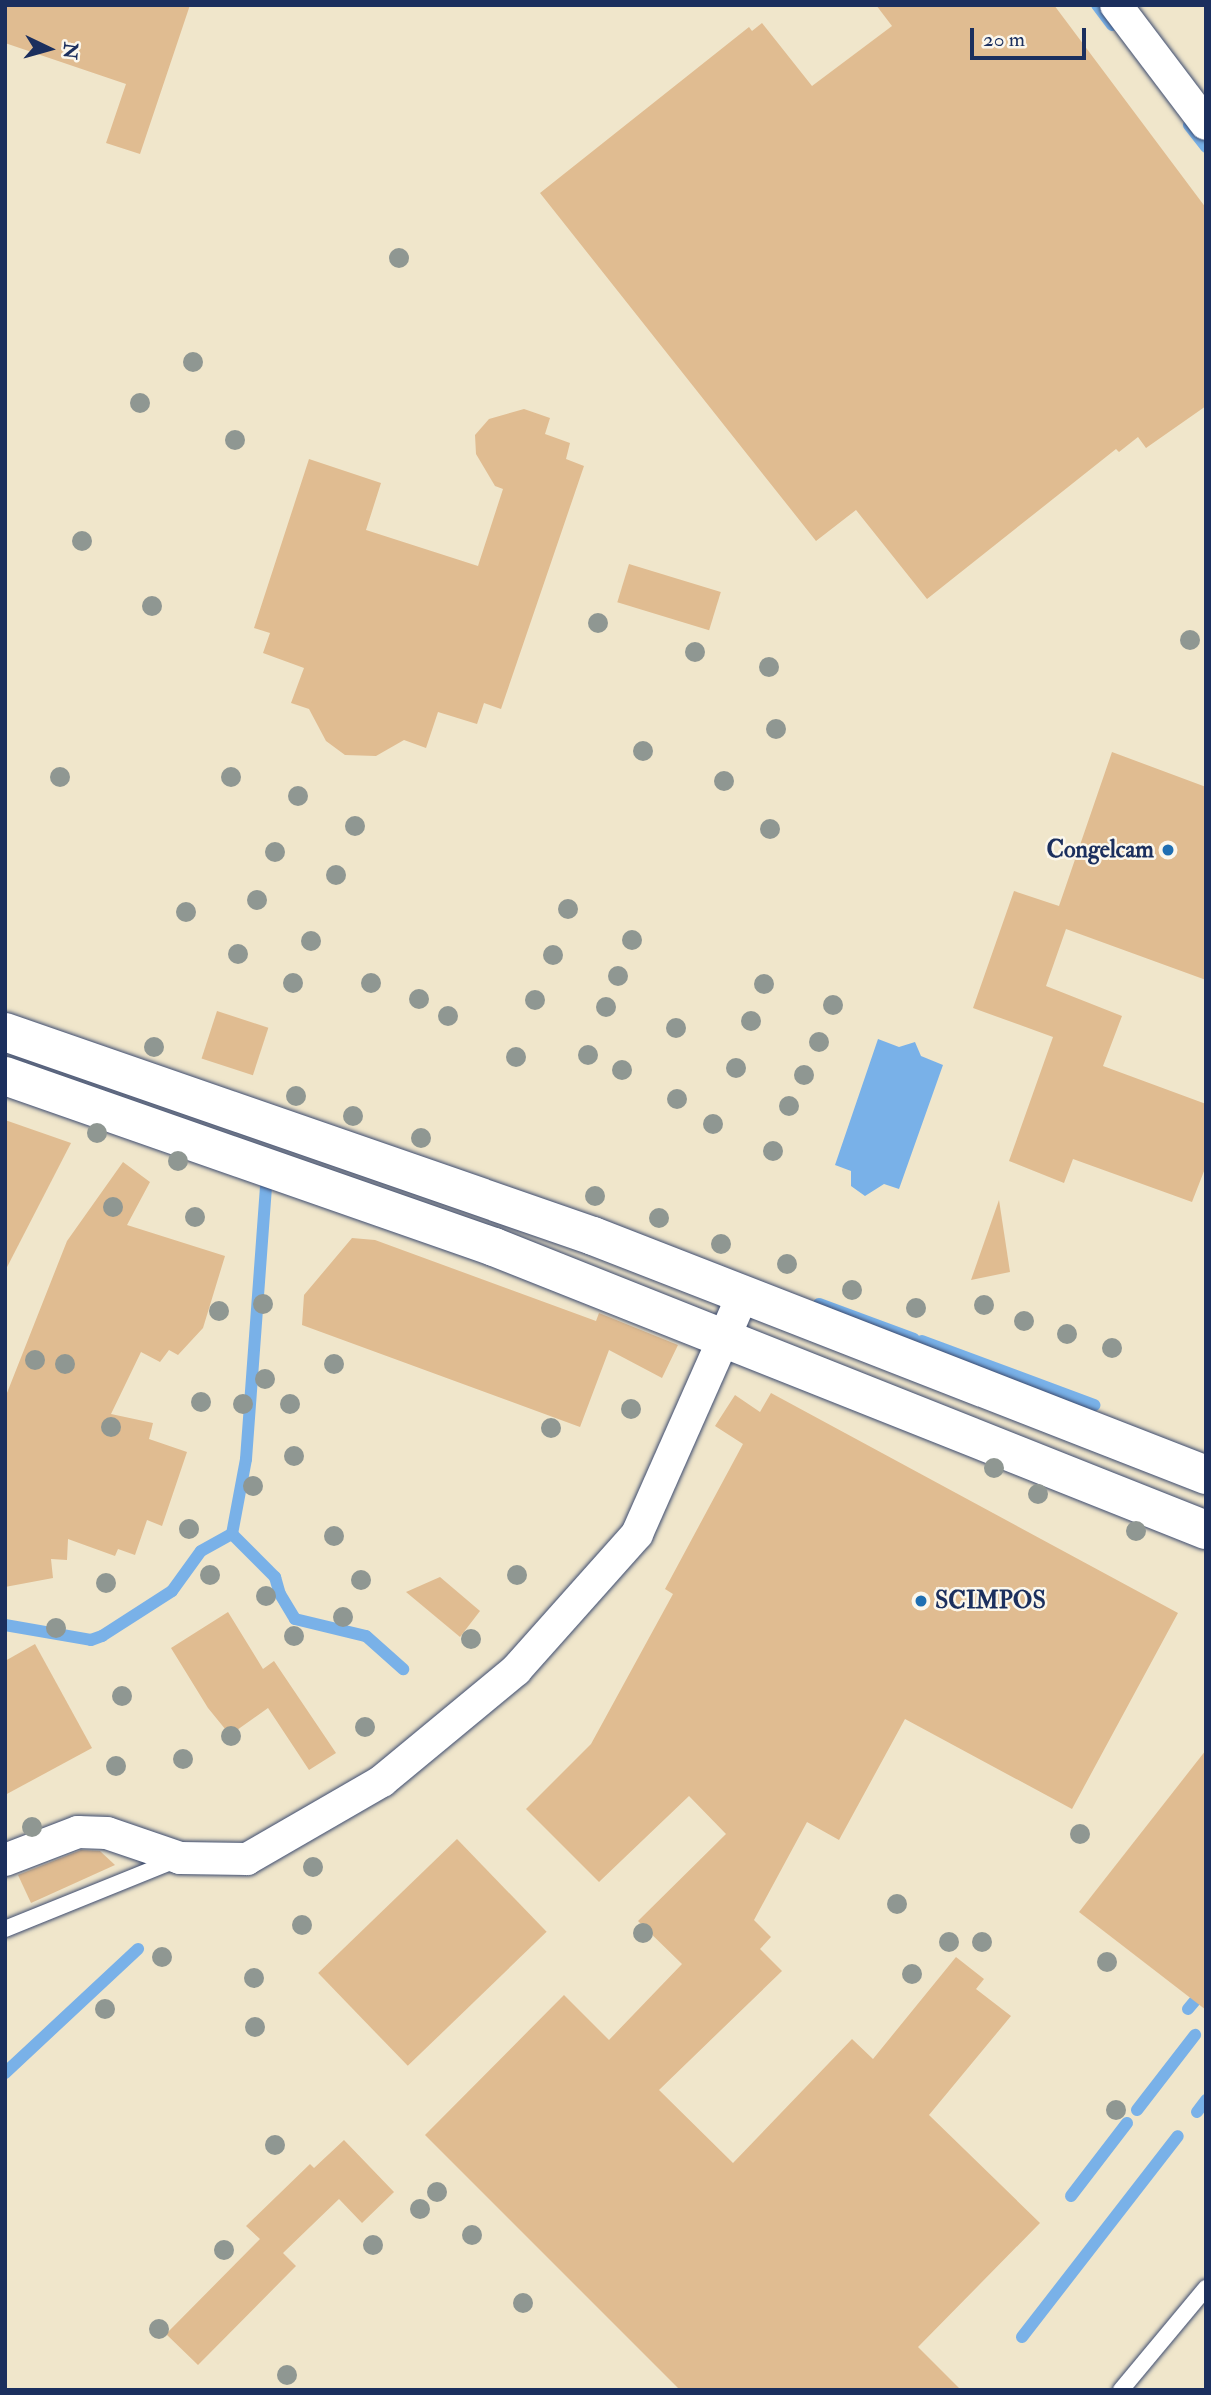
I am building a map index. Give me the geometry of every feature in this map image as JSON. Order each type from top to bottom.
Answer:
[{"type":"main road","points":[[5,1032],[509,1206],[1206,1475]]},
{"type":"main road","points":[[5,1076],[494,1247],[1093,1488],[1206,1530]]},
{"type":"main road","points":[[180,1136],[191,1097]]},
{"type":"main road","points":[[494,1247],[509,1206]]},
{"type":"main road","points":[[1093,1488],[1110,1438]]},
{"type":"street","points":[[1116,5],[1206,124]]},
{"type":"street","points":[[5,1860],[78,1832],[107,1833],[180,1858],[247,1859],[382,1781],[516,1670],[637,1534],[743,1295]]},
{"type":"lane","points":[[5,1929],[180,1858]]},
{"type":"lane","points":[[1121,2390],[1206,2288]]},
{"type":"water","points":[[878,1039],[899,1047],[915,1042],[921,1056],[943,1065],[899,1189],[884,1184],[865,1196],[851,1186],[851,1171],[835,1165]]},
{"type":"building","points":[[5,5],[190,5],[140,154],[106,143],[126,84],[5,43]]},
{"type":"building","points":[[876,5],[1054,5],[1206,208],[1206,406],[1146,448],[1138,437],[1119,452],[1116,449],[927,599],[856,510],[816,541],[540,193],[749,27],[752,31],[762,23],[812,86],[892,26]]},
{"type":"building","points":[[524,409],[550,418],[545,434],[570,443],[566,459],[584,466],[501,709],[484,703],[477,724],[438,712],[426,748],[404,740],[376,756],[345,755],[326,741],[309,709],[291,703],[304,668],[263,653],[270,633],[254,628],[309,459],[381,483],[366,530],[478,566],[503,489],[495,486],[476,454],[475,435],[489,419]]},
{"type":"building","points":[[629,564],[721,592],[709,630],[617,602]]},
{"type":"building","points":[[1112,752],[1206,787],[1206,980],[1066,929],[1046,986],[1122,1016],[1103,1066],[1206,1104],[1206,1166],[1192,1202],[1073,1159],[1064,1183],[1009,1161],[1053,1037],[973,1008],[1014,891],[1059,906]]},
{"type":"building","points":[[217,1011],[268,1028],[253,1075],[202,1059]]},
{"type":"building","points":[[5,1120],[71,1143],[5,1271]]},
{"type":"building","points":[[123,1162],[150,1182],[127,1225],[225,1256],[203,1328],[178,1355],[169,1350],[160,1362],[141,1352],[111,1414],[153,1423],[149,1439],[187,1452],[162,1526],[147,1520],[135,1555],[118,1549],[115,1556],[68,1539],[67,1560],[51,1559],[53,1578],[5,1587],[5,1398],[67,1241]]},
{"type":"building","points":[[999,1200],[1010,1272],[971,1280]]},
{"type":"building","points":[[352,1238],[375,1240],[596,1321],[599,1313],[678,1345],[662,1378],[609,1350],[580,1427],[302,1325],[304,1295]]},
{"type":"building","points":[[771,1393],[1178,1613],[1072,1809],[905,1719],[839,1840],[807,1822],[754,1920],[771,1937],[760,1949],[782,1971],[659,2090],[733,2163],[852,2039],[873,2059],[956,1957],[984,1979],[976,1989],[1011,2016],[929,2115],[1040,2223],[918,2347],[961,2390],[680,2390],[425,2135],[564,1995],[609,2040],[682,1964],[638,1921],[726,1834],[689,1796],[599,1882],[526,1809],[591,1744],[673,1594],[665,1589],[743,1444],[715,1426],[735,1395],[760,1412]]},
{"type":"building","points":[[440,1577],[480,1611],[460,1637],[406,1592]]},
{"type":"building","points":[[228,1612],[263,1669],[274,1661],[336,1753],[309,1770],[268,1708],[230,1735],[208,1708],[171,1648]]},
{"type":"building","points":[[35,1644],[92,1748],[5,1795],[5,1661]]},
{"type":"building","points":[[1206,1750],[1206,2010],[1079,1912]]},
{"type":"building","points":[[457,1839],[547,1932],[408,2066],[318,1973]]},
{"type":"building","points":[[81,1850],[100,1851],[115,1865],[31,1903],[18,1875]]},
{"type":"building","points":[[344,2140],[394,2192],[362,2223],[339,2199],[283,2253],[296,2266],[198,2365],[166,2334],[260,2239],[246,2226],[310,2164],[314,2168]]},
{"type":"waterway","points":[[1097,5],[1112,25]]},
{"type":"waterway","points":[[1189,125],[1206,147]]},
{"type":"waterway","points":[[232,1534],[246,1459],[266,1186],[275,1179]]},
{"type":"waterway","points":[[819,1304],[914,1339]]},
{"type":"waterway","points":[[922,1341],[1094,1405]]},
{"type":"waterway","points":[[232,1534],[275,1577],[280,1594],[295,1619],[366,1636],[403,1669]]},
{"type":"waterway","points":[[5,1625],[91,1640],[102,1636],[172,1591],[201,1551],[232,1534]]},
{"type":"waterway","points":[[5,2073],[138,1949]]},
{"type":"waterway","points":[[1188,2009],[1204,1990]]},
{"type":"waterway","points":[[1137,2110],[1195,2035]]},
{"type":"waterway","points":[[1197,2112],[1206,2100]]},
{"type":"waterway","points":[[1071,2196],[1127,2123]]},
{"type":"waterway","points":[[1022,2337],[1178,2136]]},
{"type":"place","name":"Congelcam","points":[[1168,850]]},
{"type":"place","name":"SCIMPOS","points":[[921,1601]]}]
